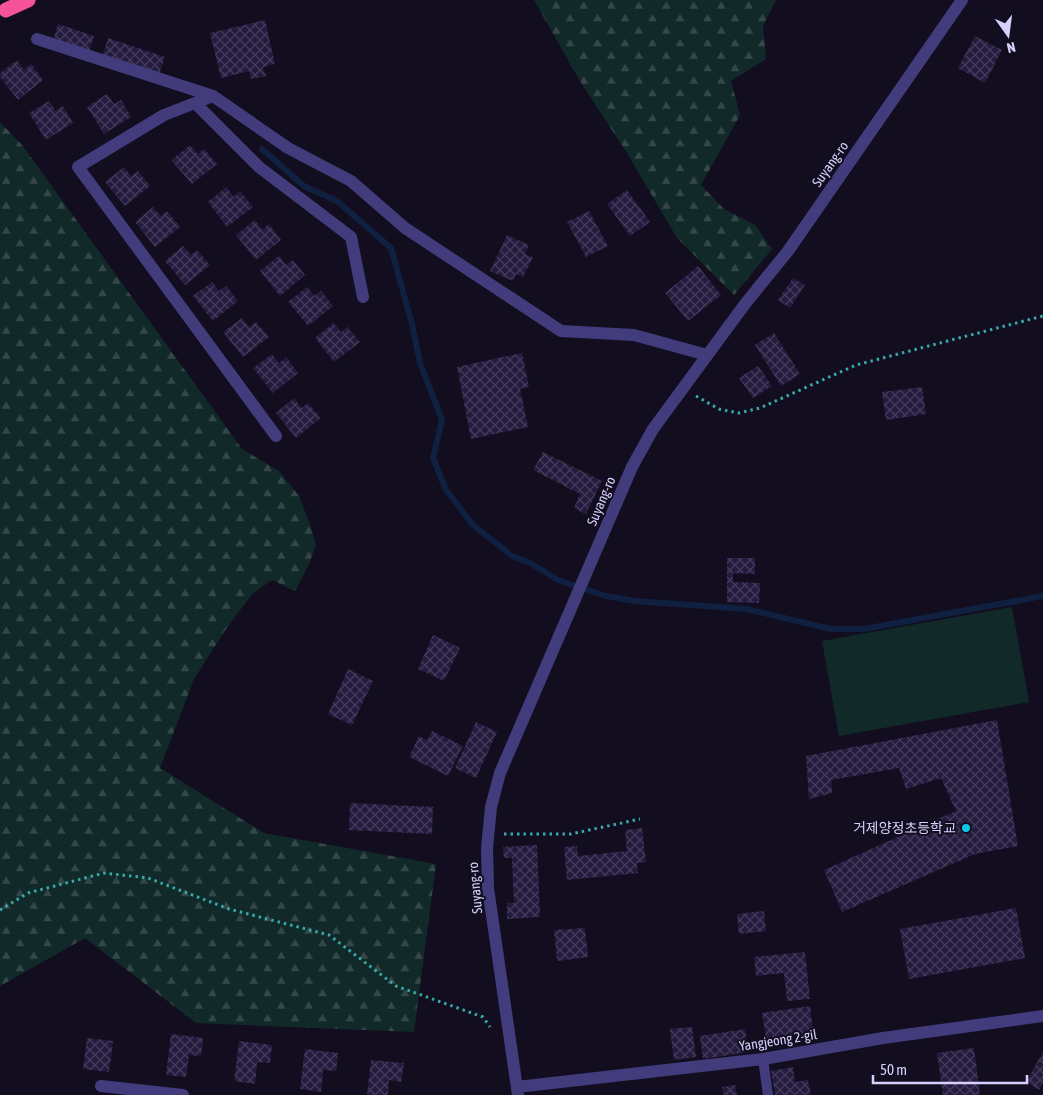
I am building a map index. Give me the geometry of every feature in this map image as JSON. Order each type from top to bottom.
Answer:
[{"type":"highway","points":[[6,10],[28,0]]},
{"type":"street","name":"Suyang-ro","points":[[518,1091],[488,888],[488,834],[491,807],[500,773],[632,467],[653,429],[745,304],[788,251],[962,0]]},
{"type":"street","points":[[37,40],[213,96],[288,148],[351,181],[405,228],[561,331],[634,335],[707,355]]},
{"type":"street","points":[[213,96],[164,115],[78,167],[276,436]]},
{"type":"street","points":[[195,103],[259,167],[351,237],[363,297]]},
{"type":"street","name":"Yangjeong 2-gil","points":[[518,1091],[763,1058],[883,1038],[1043,1016]]},
{"type":"street","points":[[101,1086],[183,1095]]},
{"type":"lane","points":[[763,1058],[768,1095]]},
{"type":"path","points":[[683,386],[702,401],[719,409],[739,413],[760,408],[856,365],[1043,316]]},
{"type":"path","points":[[488,834],[571,834],[640,819]]},
{"type":"path","points":[[0,910],[28,893],[104,873],[148,878],[229,909],[329,935],[396,986],[483,1017],[492,1029]]},
{"type":"green space","points":[[534,0],[776,0],[763,26],[766,59],[731,81],[740,115],[701,185],[724,209],[755,225],[772,249],[734,295],[677,238],[627,153],[580,81]]},
{"type":"green space","points":[[0,122],[22,145],[242,449],[279,471],[299,496],[316,545],[309,564],[295,591],[272,580],[252,594],[224,632],[194,679],[160,768],[264,833],[436,864],[414,1032],[196,1023],[85,938],[0,986]]},
{"type":"green space","points":[[1012,607],[1029,702],[839,736],[822,641]]},
{"type":"building","points":[[265,20],[275,64],[263,67],[266,76],[251,79],[249,71],[221,78],[210,33]]},
{"type":"building","points":[[58,24],[94,36],[89,52],[53,41]]},
{"type":"building","points":[[975,36],[1002,50],[985,83],[958,68]]},
{"type":"building","points":[[108,38],[165,57],[159,74],[103,55]]},
{"type":"building","points":[[17,60],[24,70],[31,64],[43,80],[18,100],[0,77],[0,73]]},
{"type":"building","points":[[107,94],[114,104],[121,100],[131,117],[104,134],[87,107]]},
{"type":"building","points":[[49,101],[56,111],[63,106],[73,123],[46,140],[29,113]]},
{"type":"building","points":[[190,145],[198,154],[204,149],[217,164],[192,184],[171,160]]},
{"type":"building","points":[[124,167],[131,176],[138,171],[150,186],[125,206],[105,182]]},
{"type":"building","points":[[226,187],[234,197],[240,191],[253,207],[227,227],[208,202]]},
{"type":"building","points":[[627,190],[650,222],[630,236],[607,204]]},
{"type":"building","points":[[153,207],[161,216],[167,211],[180,227],[155,247],[135,222]]},
{"type":"building","points":[[589,211],[608,246],[586,257],[567,222]]},
{"type":"building","points":[[255,220],[262,230],[269,224],[281,240],[256,260],[236,235]]},
{"type":"building","points":[[507,235],[529,245],[525,254],[533,257],[523,277],[516,274],[513,281],[490,271]]},
{"type":"building","points":[[183,246],[191,255],[197,250],[210,265],[185,285],[165,261]]},
{"type":"building","points":[[279,256],[286,265],[293,260],[305,275],[280,296],[260,271]]},
{"type":"building","points":[[698,266],[721,295],[688,321],[665,293]]},
{"type":"building","points":[[793,278],[805,285],[790,308],[778,300]]},
{"type":"building","points":[[212,282],[219,291],[226,286],[238,301],[213,321],[193,296]]},
{"type":"building","points":[[307,287],[314,296],[321,291],[333,306],[308,326],[288,302]]},
{"type":"building","points":[[242,318],[249,327],[256,322],[269,337],[243,357],[223,332]]},
{"type":"building","points":[[333,323],[341,332],[347,327],[360,342],[334,362],[315,338]]},
{"type":"building","points":[[774,333],[800,374],[781,386],[755,345]]},
{"type":"building","points":[[522,353],[529,387],[520,389],[528,427],[471,439],[457,367]]},
{"type":"building","points":[[272,354],[279,363],[286,357],[298,373],[273,393],[253,368]]},
{"type":"building","points":[[758,366],[772,386],[753,398],[739,378]]},
{"type":"building","points":[[922,387],[926,414],[886,420],[882,392]]},
{"type":"building","points":[[294,398],[302,408],[308,403],[321,418],[296,438],[276,413]]},
{"type":"building","points":[[543,452],[602,481],[586,514],[574,508],[580,494],[533,470]]},
{"type":"building","points":[[727,558],[755,558],[755,574],[733,573],[733,582],[760,583],[759,603],[727,602]]},
{"type":"building","points":[[433,635],[460,648],[444,681],[418,669]]},
{"type":"building","points":[[348,669],[373,681],[352,725],[328,714]]},
{"type":"building","name":"거제양정초등학교","points":[[997,720],[1018,846],[975,854],[842,912],[824,870],[956,811],[941,778],[906,789],[899,768],[831,780],[832,793],[809,799],[806,756]]},
{"type":"building","points":[[476,722],[497,732],[476,778],[455,768]]},
{"type":"building","points":[[432,731],[463,746],[448,776],[409,757],[419,736],[427,740]]},
{"type":"building","points":[[350,803],[433,807],[432,834],[349,830]]},
{"type":"building","points":[[642,828],[646,862],[637,863],[638,873],[567,880],[564,847],[577,846],[578,856],[627,851],[625,830]]},
{"type":"building","points":[[537,845],[540,917],[507,919],[507,903],[514,903],[512,858],[504,858],[503,847]]},
{"type":"building","points":[[1016,908],[1025,958],[909,979],[900,929]]},
{"type":"building","points":[[764,911],[766,931],[739,934],[737,914]]},
{"type":"building","points":[[585,928],[588,957],[557,961],[554,930]]},
{"type":"building","points":[[805,952],[810,999],[787,1001],[784,973],[756,976],[754,957]]},
{"type":"building","points":[[810,1006],[813,1033],[766,1039],[762,1013]]},
{"type":"building","points":[[692,1027],[696,1057],[674,1060],[670,1029]]},
{"type":"building","points":[[745,1029],[748,1052],[703,1059],[700,1036]]},
{"type":"building","points":[[171,1034],[203,1038],[201,1056],[189,1055],[186,1077],[166,1075]]},
{"type":"building","points":[[87,1038],[113,1041],[109,1072],[83,1069]]},
{"type":"building","points":[[239,1041],[272,1045],[270,1063],[257,1062],[255,1084],[234,1081]]},
{"type":"building","points":[[974,1048],[980,1095],[943,1095],[937,1053]]},
{"type":"building","points":[[305,1049],[338,1053],[336,1071],[323,1070],[321,1092],[300,1089]]},
{"type":"building","points":[[1043,1052],[1043,1083],[1039,1090],[1026,1082]]},
{"type":"building","points":[[371,1060],[404,1063],[401,1082],[389,1080],[388,1095],[367,1095]]},
{"type":"building","points":[[793,1067],[795,1082],[808,1080],[811,1095],[775,1095],[771,1071]]},
{"type":"building","points":[[735,1085],[737,1095],[724,1095],[722,1087]]},
{"type":"waterway","points":[[262,149],[304,186],[337,201],[391,248],[412,324],[420,363],[442,420],[433,458],[446,490],[473,525],[512,556],[530,563],[558,580],[606,596],[635,601],[746,609],[831,629],[864,629],[1043,596]]},
{"type":"place","name":"거제양정초등학교","points":[[966,828]]}]
